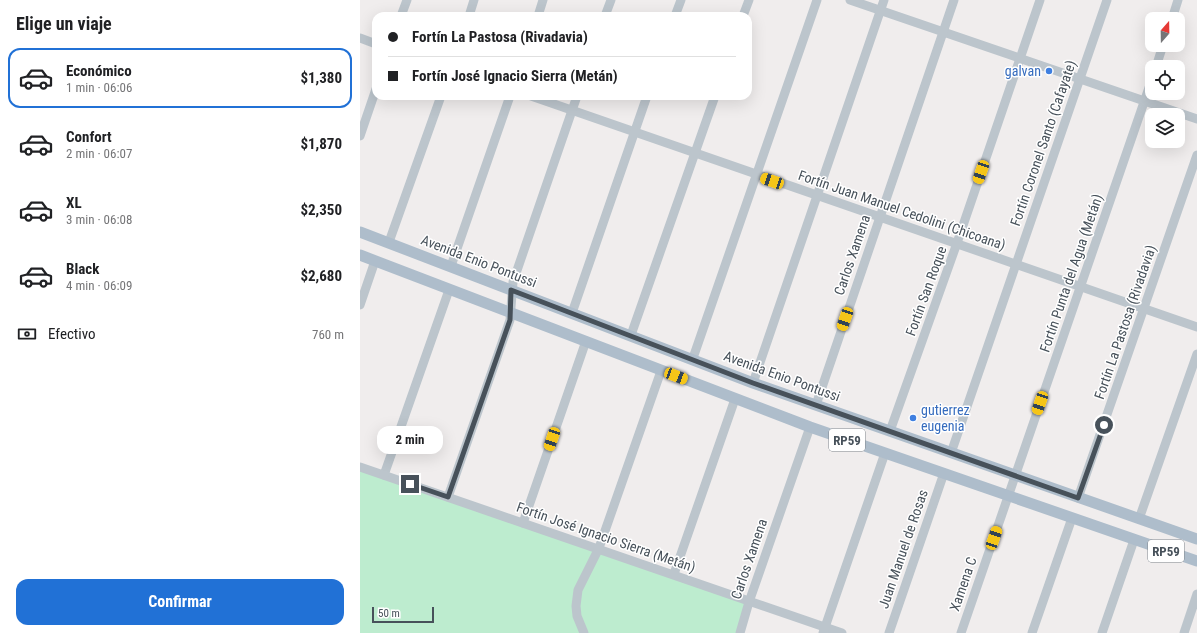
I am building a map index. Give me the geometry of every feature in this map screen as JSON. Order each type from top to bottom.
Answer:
[{"type":"main road","name":"Avenida Enio Pontussi","points":[[360,232],[631,336],[693,358],[753,383],[1197,539]]},
{"type":"main road","name":"RP59","points":[[360,255],[810,427],[1197,561]]},
{"type":"street","points":[[402,12],[407,0]]},
{"type":"street","points":[[470,12],[474,0]]},
{"type":"street","points":[[539,12],[543,0]]},
{"type":"street","points":[[606,12],[611,0]]},
{"type":"street","points":[[676,12],[681,0]]},
{"type":"street","points":[[744,12],[749,0]]},
{"type":"street","points":[[693,358],[817,0]]},
{"type":"street","points":[[850,0],[1197,119]]},
{"type":"street","points":[[753,383],[884,0]]},
{"type":"street","name":"Carlos Xamena","points":[[816,405],[954,0]]},
{"type":"street","name":"Fortín San Roque","points":[[890,431],[957,243],[1040,0]]},
{"type":"street","name":"Fortín Coronel Santo (Cafayate)","points":[[951,453],[1107,0]]},
{"type":"street","points":[[1174,12],[1178,0]]},
{"type":"street","points":[[360,38],[372,42]]},
{"type":"street","points":[[360,136],[372,100]]},
{"type":"street","points":[[389,242],[440,100]]},
{"type":"street","points":[[451,266],[509,100]]},
{"type":"street","name":"Fortín Juan Manuel Cedolini (Chicoana)","points":[[542,100],[757,176],[957,243],[1197,327]]},
{"type":"street","points":[[448,497],[512,313],[511,290],[576,100]]},
{"type":"street","points":[[572,313],[646,100]]},
{"type":"street","points":[[631,336],[714,100]]},
{"type":"street","name":"Fortín Punta del Agua (Metán)","points":[[1015,476],[1145,101]]},
{"type":"street","name":"Fortín La Pastosa (Rivadavia)","points":[[1078,498],[1197,154]]},
{"type":"street","points":[[360,305],[375,261]]},
{"type":"street","points":[[384,475],[449,290]]},
{"type":"street","points":[[523,523],[586,341]]},
{"type":"street","points":[[1139,519],[1197,354]]},
{"type":"street","points":[[584,633],[577,616],[577,598],[582,580],[599,548],[661,370]]},
{"type":"street","points":[[674,574],[735,399]]},
{"type":"street","name":"Carlos Xamena","points":[[740,633],[749,602],[810,427]]},
{"type":"street","points":[[824,630],[885,453]]},
{"type":"street","name":"Fortín José Ignacio Sierra (Metán)","points":[[360,467],[674,574],[824,630],[842,633]]},
{"type":"street","name":"Juan Manuel de Rosas","points":[[889,633],[944,473]]},
{"type":"street","name":"Xamena C","points":[[961,633],[1015,476]]},
{"type":"street","points":[[1032,633],[1072,518]]},
{"type":"street","points":[[1102,633],[1134,540]]},
{"type":"street","points":[[1184,633],[1197,594]]},
{"type":"green space","points":[[360,469],[747,603],[740,633],[360,633]]},
{"type":"place","name":"galvan","points":[[1049,71]]},
{"type":"place","name":"gutierrez eugenia","points":[[913,418]]},
{"type":"route","points":[[410,484],[448,497],[510,320],[512,313],[511,290],[693,358],[753,383],[1078,498],[1104,425]]}]
